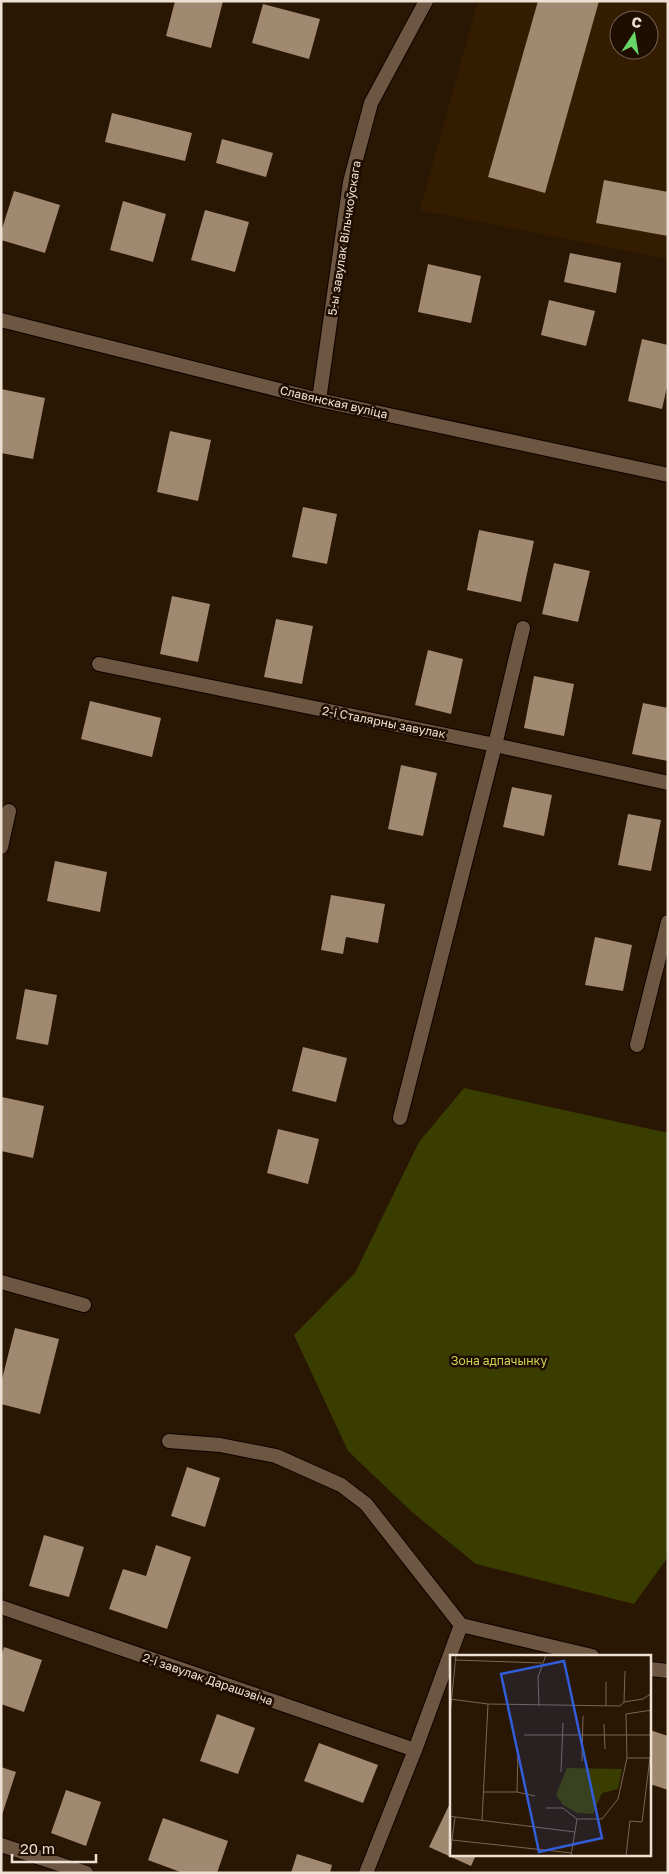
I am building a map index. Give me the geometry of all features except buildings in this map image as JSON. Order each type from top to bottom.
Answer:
[{"type":"street","name":"5-ы завулак Вільчкоўскага","points":[[319,400],[350,182],[371,103],[426,1]]},
{"type":"street","name":"Славянская вуліца","points":[[1,320],[319,400],[668,475]]},
{"type":"street","points":[[400,1118],[496,744],[523,628]]},
{"type":"street","name":"2-і Сталярны завулак","points":[[100,664],[496,744],[668,783]]},
{"type":"street","points":[[1,847],[9,810]]},
{"type":"street","points":[[637,1045],[668,922]]},
{"type":"street","points":[[1,1282],[84,1306]]},
{"type":"street","points":[[169,1441],[220,1445],[276,1456],[341,1485],[366,1504],[461,1625],[588,1655]]},
{"type":"street","name":"2-і завулак Дарашэвіча","points":[[1,1607],[416,1750]]},
{"type":"street","points":[[450,1655],[461,1625]]},
{"type":"street","points":[[366,1873],[416,1750],[450,1656]]},
{"type":"street","points":[[652,1669],[668,1671]]},
{"type":"street","points":[[1,1845],[86,1873]]},
{"type":"shaded area","points":[[478,1],[668,1],[668,259],[420,210]]},
{"type":"green space","name":"Зона адпачынку","points":[[464,1088],[668,1133],[668,1557],[634,1604],[476,1564],[412,1512],[348,1451],[294,1335],[355,1273],[419,1142]]}]
